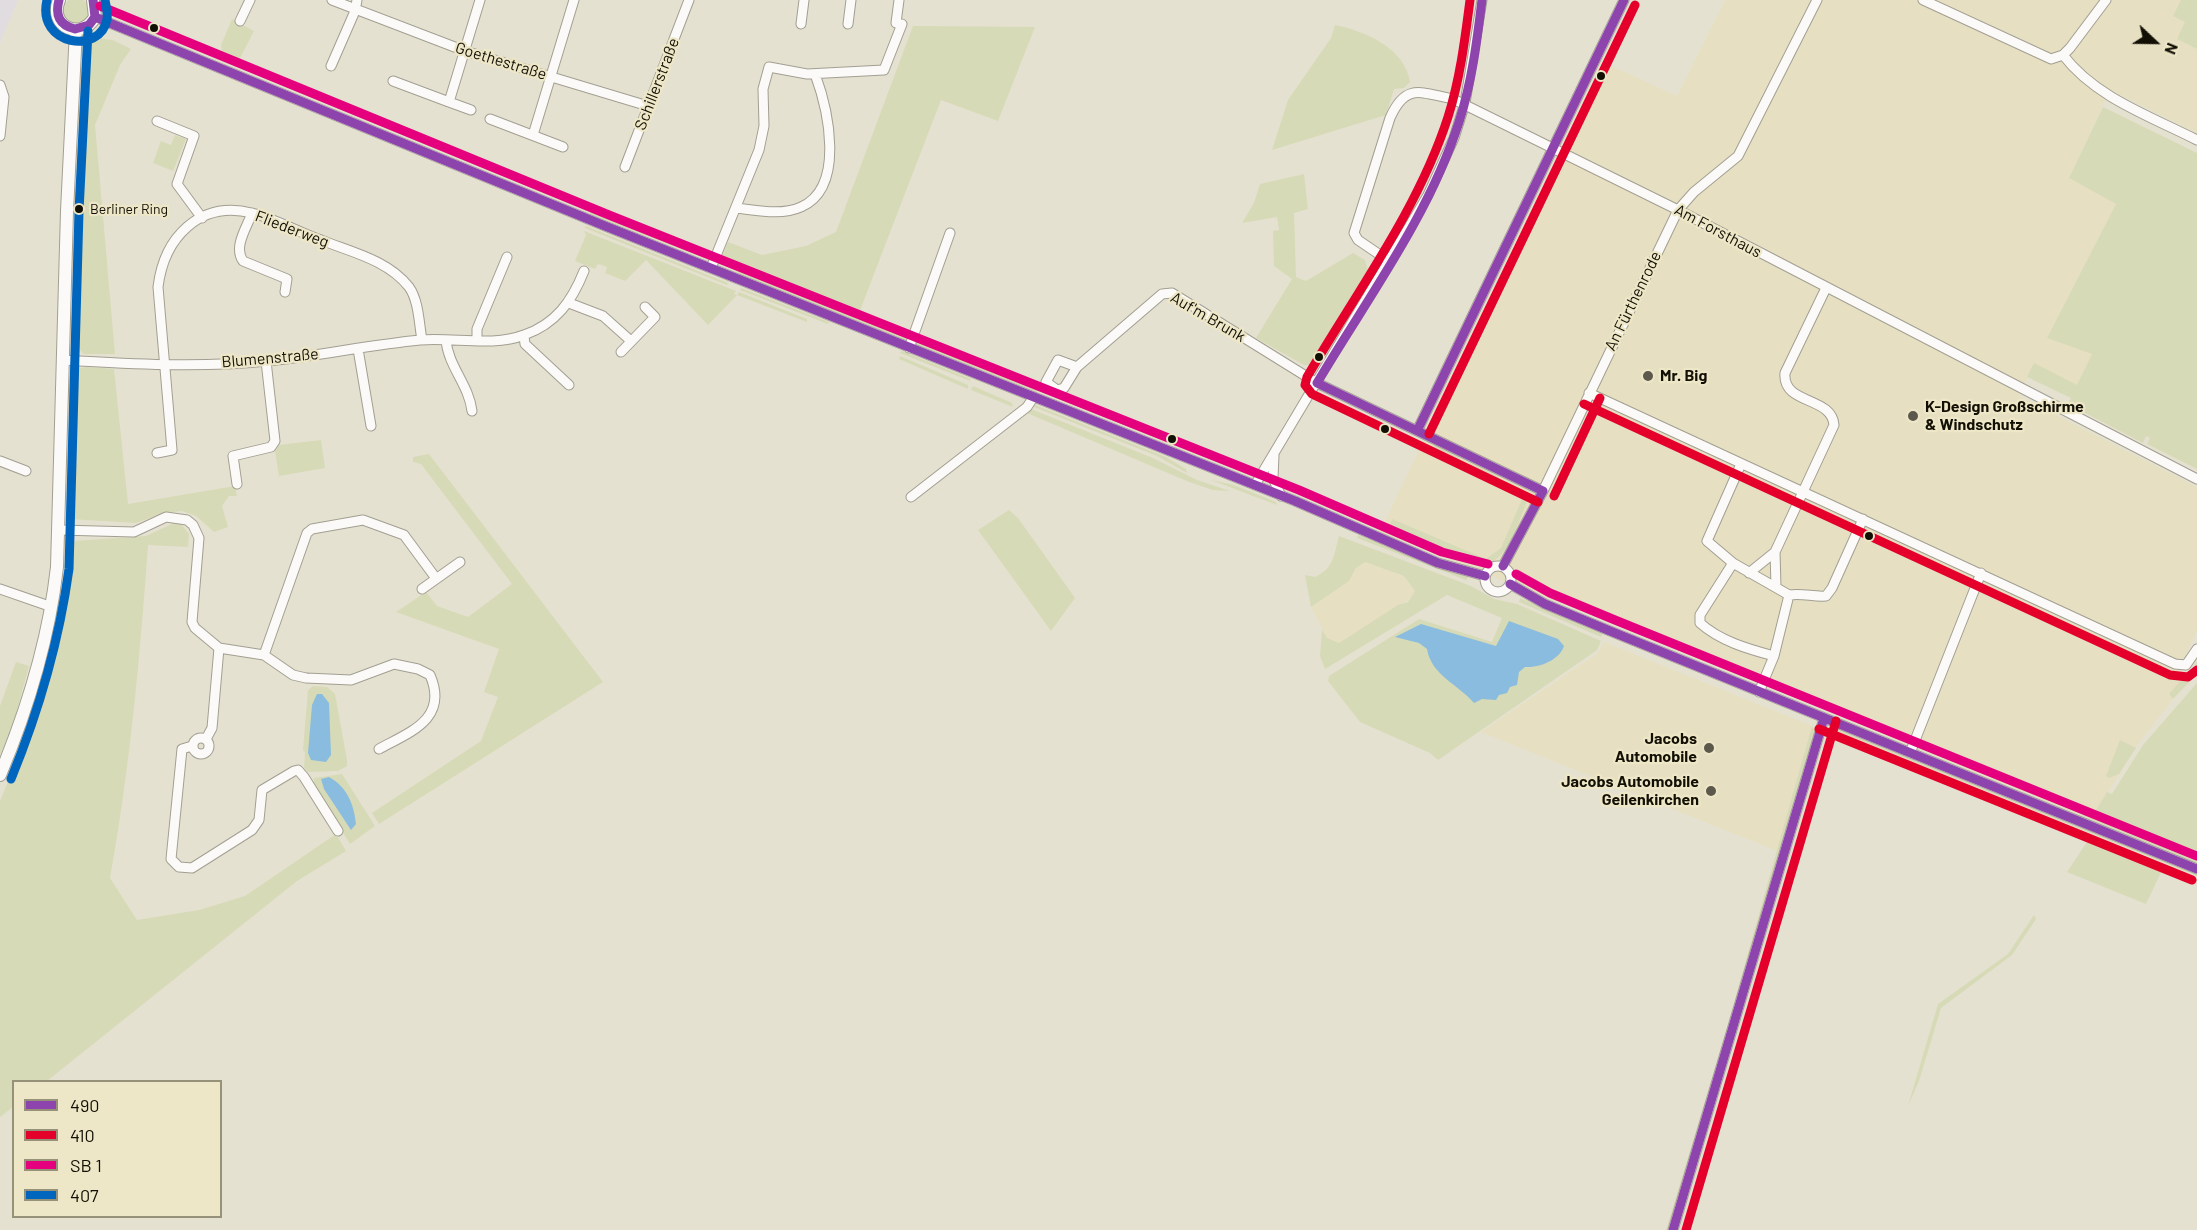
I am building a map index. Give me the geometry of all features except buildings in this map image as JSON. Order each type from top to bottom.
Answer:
[{"type":"main road","points":[[55,1],[56,16],[59,22],[70,30],[76,30],[87,27],[95,17],[93,0]]},
{"type":"main road","points":[[0,775],[21,722],[52,607],[59,530],[76,30]]},
{"type":"street","points":[[240,21],[250,0]]},
{"type":"street","name":"Goethestraße","points":[[332,0],[355,11],[465,51],[648,106]]},
{"type":"street","points":[[331,66],[355,11],[357,0]]},
{"type":"street","points":[[449,102],[480,0]]},
{"type":"street","points":[[533,135],[574,0]]},
{"type":"street","name":"Schillerstraße","points":[[625,167],[688,0]]},
{"type":"street","points":[[801,24],[804,0]]},
{"type":"street","points":[[848,24],[851,0]]},
{"type":"street","points":[[711,268],[759,150],[764,126],[763,89],[769,66],[815,74],[884,70],[899,23],[899,0]]},
{"type":"street","points":[[1255,485],[1428,195],[1454,138],[1465,104],[1482,0]]},
{"type":"street","points":[[1418,429],[1624,0]]},
{"type":"street","name":"An Fürthenrode","points":[[1503,567],[1543,491],[1678,210],[1694,192],[1738,156],[1817,0]]},
{"type":"street","points":[[1923,0],[2050,59],[2063,55],[2106,0]]},
{"type":"street","points":[[95,17],[909,348],[1255,485],[1438,563],[1485,576]]},
{"type":"street","points":[[2063,55],[2082,77],[2103,93],[2197,140]]},
{"type":"street","points":[[736,208],[778,212],[798,209],[812,200],[819,190],[829,159],[831,140],[828,115],[815,74]]},
{"type":"street","points":[[393,81],[471,110]]},
{"type":"street","points":[[0,85],[4,97],[0,135]]},
{"type":"street","name":"Am Forsthaus","points":[[1389,261],[1358,240],[1354,228],[1397,103],[1404,95],[1421,93],[1465,104],[1678,210],[2197,479]]},
{"type":"street","points":[[490,119],[563,147]]},
{"type":"street","points":[[157,121],[194,136],[177,183],[202,218]]},
{"type":"street","name":"Fliederweg","points":[[157,453],[172,450],[163,366],[158,287],[160,268],[171,242],[181,231],[202,218],[224,212],[252,213],[391,269],[410,289],[422,340]]},
{"type":"street","points":[[252,213],[239,246],[239,256],[243,261],[287,279],[285,292]]},
{"type":"street","points":[[909,348],[950,233]]},
{"type":"street","points":[[477,340],[477,329],[507,257]]},
{"type":"street","name":"Blumenstraße","points":[[63,360],[163,366],[266,361],[422,340],[477,340],[524,336],[542,327],[569,303],[584,271]]},
{"type":"street","points":[[1749,573],[1775,552],[1833,432],[1834,418],[1826,410],[1787,389],[1785,373],[1826,288]]},
{"type":"street","name":"Auf'm Brunk","points":[[1077,367],[1167,291],[1317,383]]},
{"type":"street","points":[[569,303],[603,316],[631,341]]},
{"type":"street","points":[[621,352],[655,317],[645,307]]},
{"type":"street","points":[[524,336],[525,344],[569,385]]},
{"type":"street","points":[[446,340],[447,351],[469,392],[472,411]]},
{"type":"street","points":[[358,349],[371,426]]},
{"type":"street","points":[[237,483],[234,456],[271,447],[275,441],[266,361]]},
{"type":"street","points":[[1317,383],[1418,429],[1543,491]]},
{"type":"street","points":[[1589,393],[2175,664],[2186,665],[2197,649]]},
{"type":"street","points":[[910,497],[1027,406],[1033,398]]},
{"type":"street","points":[[1274,454],[1273,478],[1281,496]]},
{"type":"street","points":[[0,461],[26,471]]},
{"type":"street","points":[[1742,464],[1707,541],[1710,546],[1733,563],[1789,595],[1804,592],[1818,597],[1826,596],[1832,588],[1863,519]]},
{"type":"street","points":[[59,530],[134,532],[166,517],[187,519],[193,525],[199,538],[192,622],[195,628],[219,648],[264,655],[293,675],[306,678],[351,680],[394,664],[418,669],[430,675],[436,693],[431,715],[414,730],[379,749]]},
{"type":"street","points":[[264,655],[307,533],[312,529],[363,520],[371,522],[404,535],[435,577]]},
{"type":"street","points":[[1775,552],[1776,587]]},
{"type":"street","points":[[422,589],[435,577],[460,562]]},
{"type":"street","points":[[1733,563],[1700,615],[1700,623],[1719,636],[1746,648],[1773,656]]},
{"type":"street","points":[[1494,566],[1503,567],[1510,574],[1510,584],[1503,591],[1494,592],[1486,586],[1485,576],[1494,566]]},
{"type":"street","points":[[1910,753],[1981,573]]},
{"type":"street","points":[[1510,584],[1545,604],[2197,869]]},
{"type":"street","points":[[0,589],[52,607]]},
{"type":"street","points":[[1760,692],[1788,606],[1789,595]]},
{"type":"street","points":[[219,648],[212,728],[206,740],[196,739],[192,746],[182,749],[171,859],[178,867],[192,868],[252,830],[259,820],[262,790],[298,770],[338,831]]},
{"type":"street","points":[[1673,1230],[1824,718]]},
{"type":"shaded area","points":[[0,0],[18,0],[0,43]]},
{"type":"shaded area","points":[[1725,0],[2197,0],[2197,133],[2110,90],[2069,178],[2116,204],[2047,338],[2092,353],[2077,386],[2034,364],[2019,396],[2197,487],[2197,630],[2177,676],[2182,679],[2169,694],[2173,699],[2138,744],[2095,813],[2085,810],[2083,816],[1629,630],[1380,532],[1605,63],[1677,96]]},
{"type":"shaded area","points":[[1365,562],[1404,576],[1415,591],[1414,596],[1339,643],[1333,641],[1327,638],[1311,607],[1349,581],[1356,568]]},
{"type":"shaded area","name":"Jacobs Automobile Geilenkirchen","points":[[1604,642],[1812,726],[1777,851],[1481,732],[1598,653]]},
{"type":"green space","points":[[71,-1],[81,-1],[88,6],[88,16],[81,23],[71,23],[64,16],[64,6]]},
{"type":"green space","points":[[2181,0],[2197,0],[2197,49],[2177,39],[2185,22],[2173,16]]},
{"type":"green space","points":[[232,19],[254,31],[239,60],[222,51],[221,45]]},
{"type":"green space","points":[[1335,25],[1359,32],[1382,43],[1400,60],[1407,70],[1410,82],[1404,88],[1394,89],[1386,115],[1272,150],[1288,100],[1331,38]]},
{"type":"green space","points":[[913,26],[1035,27],[998,121],[941,100],[859,313],[908,336],[905,340],[740,275],[720,262],[728,242],[762,255],[806,246],[836,232]]},
{"type":"green space","points":[[95,38],[113,40],[131,49],[120,65],[95,125],[115,354],[84,354],[75,345],[84,73],[90,41]]},
{"type":"green space","points":[[2103,107],[2197,153],[2197,469],[2147,444],[2150,438],[2146,436],[2143,443],[2068,404],[2071,398],[2027,377],[2034,363],[2077,385],[2092,354],[2047,338],[2116,204],[2069,178]]},
{"type":"green space","points":[[175,135],[186,139],[173,171],[153,163],[161,141],[171,145]]},
{"type":"green space","points":[[1304,174],[1308,209],[1294,213],[1296,277],[1306,281],[1353,253],[1365,260],[1369,274],[1319,357],[1310,365],[1304,365],[1256,338],[1292,279],[1274,266],[1273,231],[1279,230],[1277,217],[1242,223],[1254,203],[1260,184]]},
{"type":"green space","points":[[592,209],[709,254],[704,258],[590,214]]},
{"type":"green space","points":[[586,226],[728,283],[727,285],[585,228]]},
{"type":"green space","points":[[584,231],[736,291],[734,294],[737,295],[708,325],[646,260],[625,281],[605,273],[607,267],[598,264],[595,269],[575,261],[586,235]]},
{"type":"green space","points":[[741,288],[829,322],[828,324],[740,290]]},
{"type":"green space","points":[[739,292],[807,319],[807,322],[737,295]]},
{"type":"green space","points":[[915,339],[1039,387],[1037,392],[914,344]]},
{"type":"green space","points":[[902,351],[971,379],[970,381],[900,353]]},
{"type":"green space","points":[[900,356],[968,385],[968,389],[899,359]]},
{"type":"green space","points":[[80,368],[114,369],[128,504],[235,486],[237,496],[229,496],[222,506],[228,527],[214,532],[196,516],[182,511],[163,513],[136,523],[70,519],[69,379]]},
{"type":"green space","points":[[973,386],[1012,403],[1013,407],[971,390]]},
{"type":"green space","points":[[1035,405],[1166,457],[1186,469],[1187,473],[1157,456],[1034,407]]},
{"type":"green space","points":[[1031,409],[1153,458],[1197,480],[1230,491],[1213,490],[1189,482],[1027,413]]},
{"type":"green space","points":[[321,440],[325,468],[279,476],[275,451],[279,445]]},
{"type":"green space","points":[[1435,445],[1460,458],[1457,465],[1431,452]]},
{"type":"green space","points":[[429,454],[603,682],[379,824],[372,813],[481,741],[498,697],[484,692],[499,649],[396,612],[426,592],[437,606],[468,617],[512,584],[421,464],[413,462],[413,457]]},
{"type":"green space","points":[[1470,463],[1499,477],[1496,484],[1467,470]]},
{"type":"green space","points":[[1211,480],[1234,485],[1276,502],[1277,505]]},
{"type":"green space","points":[[1506,481],[1527,492],[1528,499],[1506,549],[1491,562],[1481,565],[1388,529],[1392,519],[1486,559],[1501,548],[1523,497],[1503,487]]},
{"type":"green space","points":[[1009,510],[1018,518],[1075,598],[1051,631],[978,530]]},
{"type":"green space","points":[[174,523],[181,524],[189,534],[188,547],[148,545],[134,712],[110,878],[137,920],[199,910],[245,896],[336,834],[346,851],[297,881],[48,1080],[12,1080],[12,1108],[0,1117],[0,801],[28,733],[57,635],[66,552],[73,541],[146,536]]},
{"type":"green space","points":[[1358,535],[1468,577],[1466,580],[1357,538]]},
{"type":"green space","points":[[1339,536],[1471,586],[1494,599],[1517,604],[1601,641],[1597,650],[1438,760],[1430,753],[1360,722],[1328,681],[1329,676],[1419,619],[1492,642],[1502,618],[1447,595],[1325,669],[1320,656],[1322,630],[1327,638],[1339,643],[1398,605],[1408,602],[1415,591],[1404,576],[1365,562],[1356,568],[1349,581],[1311,607],[1305,575],[1315,577],[1330,565]]},
{"type":"green space","points":[[1520,598],[1603,633],[1601,637],[1519,602]]},
{"type":"green space","points":[[2197,661],[2197,674],[2173,699],[2169,694],[2182,679],[2189,678]]},
{"type":"green space","points":[[16,662],[29,666],[14,721],[0,755],[0,706]]},
{"type":"green space","points":[[2197,683],[2197,863],[2083,816],[2085,810],[2095,812],[2107,792],[2112,794],[2143,745]]},
{"type":"green space","points":[[313,686],[327,687],[335,694],[347,760],[347,766],[338,771],[308,772],[304,768],[305,752],[303,750],[308,690]]},
{"type":"green space","points":[[1812,726],[1816,733],[1738,998],[1735,999]]},
{"type":"green space","points":[[1836,728],[2197,873],[2197,876],[1832,729]]},
{"type":"green space","points":[[1826,732],[2197,879],[2197,882],[2163,868],[2146,904],[2067,872],[2089,839]]},
{"type":"green space","points":[[2120,740],[2136,748],[2119,774],[2109,778],[2106,776]]},
{"type":"green space","points":[[342,774],[375,826],[350,844],[314,787],[314,778]]},
{"type":"green space","points":[[2034,915],[2036,919],[2012,955],[1941,1008],[1919,1081],[1908,1106],[1938,1004],[2008,954]]},
{"type":"green space","points":[[1734,1005],[1671,1230],[1666,1230]]},
{"type":"water","points":[[1509,621],[1558,639],[1564,646],[1553,660],[1525,667],[1519,672],[1517,685],[1510,687],[1507,693],[1499,695],[1496,700],[1482,699],[1474,703],[1440,673],[1434,666],[1427,649],[1419,643],[1395,637],[1421,624],[1496,646]]},
{"type":"water","points":[[317,694],[322,694],[329,703],[331,755],[326,762],[311,760],[308,753],[312,705]]},
{"type":"water","points":[[329,777],[341,786],[351,803],[356,824],[351,830],[324,789],[321,779]]},
{"type":"transit line","name":"407","points":[[47,0],[46,16],[51,27],[60,36],[82,41],[94,38],[102,30],[107,19],[105,0]]},
{"type":"transit line","name":"490","points":[[59,0],[60,19],[65,25],[75,29],[89,25],[95,17],[93,0]]},
{"type":"transit line","name":"410","points":[[1470,0],[1456,88],[1435,151],[1403,218],[1307,377],[1305,385],[1312,394],[1538,502]]},
{"type":"transit line","name":"490","points":[[1482,0],[1467,92],[1446,157],[1431,191],[1396,256],[1317,383],[1543,491]]},
{"type":"transit line","name":"490","points":[[1418,429],[1624,0]]},
{"type":"transit line","name":"410","points":[[1429,434],[1635,5]]},
{"type":"transit line","points":[[100,6],[609,215],[1299,490],[1442,552],[1488,564]]},
{"type":"transit line","name":"490","points":[[95,17],[605,226],[1295,501],[1438,563],[1485,576]]},
{"type":"transit line","name":"407","points":[[11,779],[47,676],[60,623],[69,569],[79,211],[88,31]]},
{"type":"transit line","name":"410","points":[[1554,496],[1600,398]]},
{"type":"transit line","name":"410","points":[[1584,404],[2170,675],[2188,677],[2197,670]]},
{"type":"transit line","name":"490","points":[[1503,566],[1543,491]]},
{"type":"transit line","points":[[1516,574],[1550,593],[1615,620],[2197,856]]},
{"type":"transit line","name":"490","points":[[1510,584],[1545,604],[1610,631],[2197,869]]},
{"type":"transit line","name":"490","points":[[1673,1230],[1824,718]]},
{"type":"transit line","name":"410","points":[[1686,1230],[1836,721]]},
{"type":"transit line","name":"410","points":[[1819,729],[2192,880]]},
{"type":"place","name":"Berliner Ring","points":[[79,209]]},
{"type":"place","name":"Mr. Big","points":[[1648,376]]},
{"type":"place","name":"K-Design Großschirme & Windschutz","points":[[1913,416]]},
{"type":"place","name":"Jacobs Automobile","points":[[1709,748]]},
{"type":"place","name":"Jacobs Automobile Geilenkirchen","points":[[1711,791]]}]
